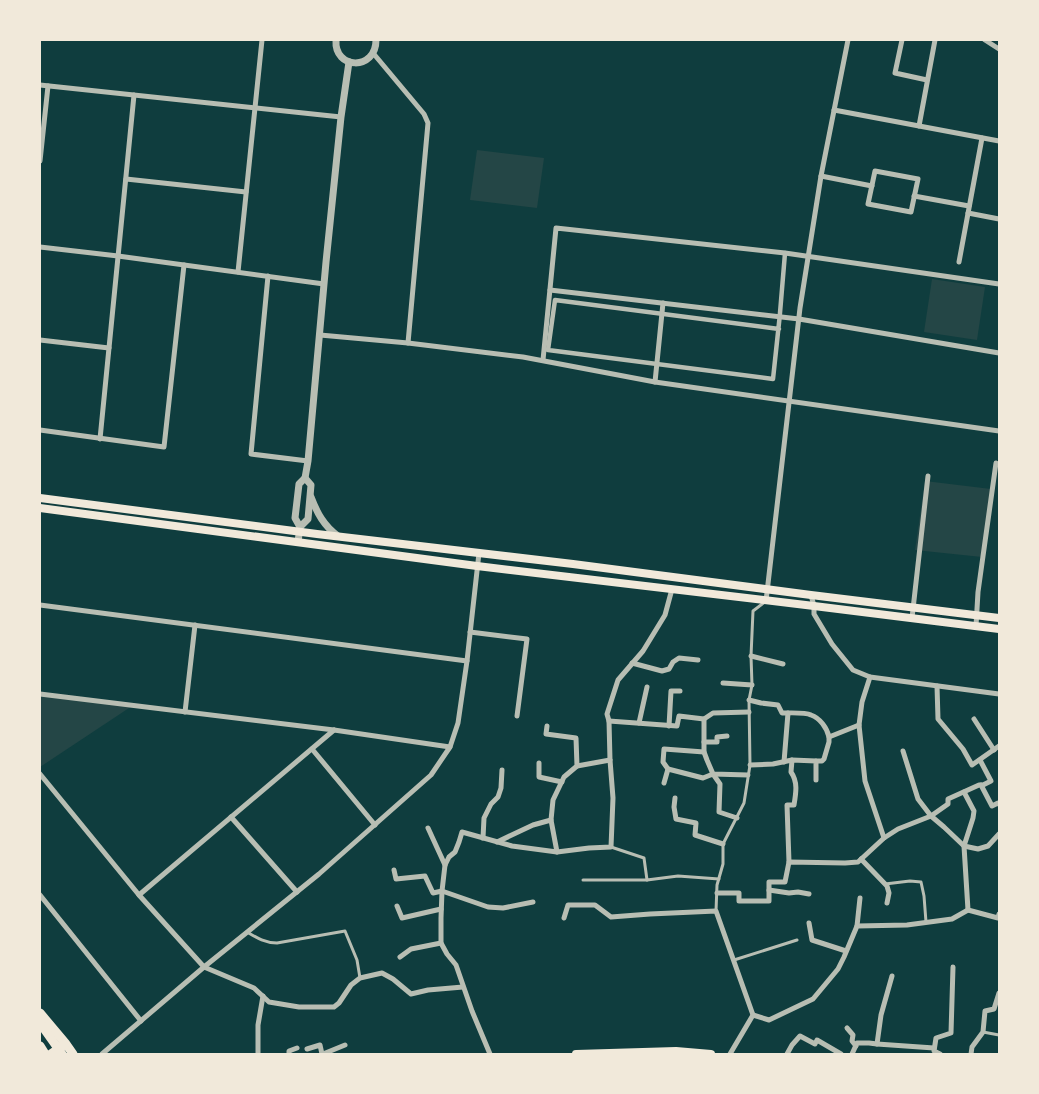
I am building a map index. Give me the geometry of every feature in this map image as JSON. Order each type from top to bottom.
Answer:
[{"type":"main road","points":[[40,498],[999,618]]},
{"type":"main road","points":[[40,508],[477,566],[999,629]]},
{"type":"main road","points":[[40,1013],[73,1054]]},
{"type":"main road","points":[[40,1023],[62,1054]]},
{"type":"main road","points":[[51,1054],[66,1044]]},
{"type":"main road","points":[[40,1046],[44,1054]]},
{"type":"main road","points":[[576,1054],[669,1052],[712,1054]]},
{"type":"street","points":[[238,272],[262,40]]},
{"type":"street","points":[[336,40],[339,54],[343,59],[354,63],[360,63],[370,57],[376,46],[376,40]]},
{"type":"street","points":[[766,601],[808,256],[820,176],[848,40]]},
{"type":"street","points":[[902,40],[895,73],[928,80]]},
{"type":"street","points":[[918,126],[935,40]]},
{"type":"street","points":[[985,40],[999,49]]},
{"type":"street","points":[[373,53],[424,114],[428,124],[408,344]]},
{"type":"street","points":[[298,542],[300,530],[308,519],[311,485],[306,478],[316,364],[341,117],[349,62]]},
{"type":"street","points":[[40,85],[341,117]]},
{"type":"street","points":[[40,160],[48,86]]},
{"type":"street","points":[[100,439],[134,95]]},
{"type":"street","points":[[834,110],[999,141]]},
{"type":"street","points":[[959,262],[982,138]]},
{"type":"street","points":[[875,171],[918,179],[911,212],[868,204],[872,186],[875,171]]},
{"type":"street","points":[[820,176],[872,186]]},
{"type":"street","points":[[126,179],[246,192]]},
{"type":"street","points":[[914,196],[969,206]]},
{"type":"street","points":[[968,213],[999,219]]},
{"type":"street","points":[[543,360],[556,228],[785,253],[999,284]]},
{"type":"street","points":[[40,247],[324,284]]},
{"type":"street","points":[[779,329],[555,300],[548,350],[772,379],[781,317],[785,253]]},
{"type":"street","points":[[40,430],[164,447],[184,265]]},
{"type":"street","points":[[268,276],[251,454],[308,461]]},
{"type":"street","points":[[550,290],[799,319],[999,353]]},
{"type":"street","points":[[655,382],[663,303]]},
{"type":"street","points":[[320,335],[543,360],[655,382],[999,431]]},
{"type":"street","points":[[40,340],[109,348]]},
{"type":"street","points":[[976,626],[978,592],[996,463]]},
{"type":"street","points":[[912,618],[928,476]]},
{"type":"street","points":[[300,530],[295,518],[299,484],[306,478]]},
{"type":"street","points":[[310,494],[322,520],[338,536]]},
{"type":"street","points":[[102,1054],[204,967],[297,892],[431,776],[450,747],[458,723],[479,552]]},
{"type":"street","points":[[490,1054],[456,965],[441,943],[441,908],[445,865],[449,856],[455,852],[462,832],[512,846],[557,852],[610,847],[613,798],[607,714],[618,680],[643,651],[665,615],[672,589]]},
{"type":"street","points":[[811,595],[814,614],[832,644],[853,670],[870,678],[999,694]]},
{"type":"street","points":[[40,605],[467,661]]},
{"type":"street","points":[[186,712],[195,625]]},
{"type":"street","points":[[470,632],[527,640],[518,716]]},
{"type":"street","points":[[751,656],[783,664]]},
{"type":"street","points":[[632,663],[662,671],[669,669],[673,662],[679,658],[698,660]]},
{"type":"street","points":[[870,678],[862,702],[859,725],[866,781],[884,838]]},
{"type":"street","points":[[722,683],[752,684]]},
{"type":"street","points":[[937,686],[938,719],[963,749],[972,765],[999,746]]},
{"type":"street","points":[[639,723],[647,687]]},
{"type":"street","points":[[669,726],[671,691],[680,691]]},
{"type":"street","points":[[40,694],[334,730],[450,747]]},
{"type":"street","points":[[749,700],[778,705],[782,713],[811,714],[822,723],[829,737],[822,761],[792,760],[774,764],[750,765]]},
{"type":"street","points":[[609,721],[677,726],[679,716],[704,719],[713,714],[750,712]]},
{"type":"street","points":[[784,762],[788,713]]},
{"type":"street","points":[[974,718],[994,750]]},
{"type":"street","points":[[704,719],[704,752],[706,760],[720,784],[719,812],[737,818]]},
{"type":"street","points":[[829,737],[859,725]]},
{"type":"street","points":[[547,726],[546,734],[576,738],[577,766]]},
{"type":"street","points":[[140,895],[334,730]]},
{"type":"street","points":[[704,742],[717,742],[717,736],[727,736]]},
{"type":"street","points":[[312,749],[375,825]]},
{"type":"street","points":[[704,752],[664,749],[663,762],[668,769],[703,778],[714,774],[748,775]]},
{"type":"street","points":[[903,751],[918,799],[931,816],[964,846],[978,849],[988,846],[999,834]]},
{"type":"street","points":[[557,852],[551,820],[553,800],[564,777],[577,766],[610,760]]},
{"type":"street","points":[[717,893],[739,893],[739,901],[768,902],[769,882],[785,882],[788,862],[787,805],[794,805],[797,786],[791,772],[792,760]]},
{"type":"street","points":[[788,862],[845,864],[858,862],[884,838],[898,829],[931,816],[948,804],[948,800],[991,781],[980,760]]},
{"type":"street","points":[[816,761],[816,780]]},
{"type":"street","points":[[539,763],[540,777],[562,782]]},
{"type":"street","points":[[664,783],[668,769]]},
{"type":"street","points":[[483,838],[484,818],[491,804],[498,797],[501,788],[502,770]]},
{"type":"street","points":[[40,774],[140,895],[204,967],[254,988],[269,1002],[298,1007],[334,1007],[339,1003],[351,985],[360,978],[382,973],[393,979],[411,994],[428,990],[463,987]]},
{"type":"street","points":[[981,785],[992,806],[999,804]]},
{"type":"street","points":[[964,792],[974,811],[974,818],[964,846],[968,910]]},
{"type":"street","points":[[675,798],[676,819],[696,823],[695,835],[723,844]]},
{"type":"street","points":[[231,817],[297,892]]},
{"type":"street","points":[[496,842],[533,825],[551,820]]},
{"type":"street","points":[[428,828],[445,865]]},
{"type":"street","points":[[861,859],[890,893],[887,903]]},
{"type":"street","points":[[394,870],[396,879],[425,876],[433,893],[442,891],[488,907],[503,908],[533,902]]},
{"type":"street","points":[[769,890],[809,894]]},
{"type":"street","points":[[40,895],[141,1021]]},
{"type":"street","points":[[753,1015],[768,1020],[813,999],[838,969],[856,926],[860,898]]},
{"type":"street","points":[[564,918],[568,905],[595,906],[611,917],[716,911],[753,1015],[730,1054]]},
{"type":"street","points":[[397,906],[402,918],[441,908]]},
{"type":"street","points":[[856,926],[907,925],[952,919],[968,910],[998,916]]},
{"type":"street","points":[[809,923],[812,940],[846,951]]},
{"type":"street","points":[[400,957],[411,949],[441,943]]},
{"type":"street","points":[[940,1054],[934,1051],[936,1038],[951,1033],[953,967]]},
{"type":"street","points":[[877,1044],[881,1015],[892,976]]},
{"type":"street","points":[[971,1054],[972,1047],[983,1032],[986,1011],[997,1010],[999,993]]},
{"type":"street","points":[[258,1054],[258,1025],[263,996]]},
{"type":"street","points":[[847,1028],[853,1035],[852,1041],[856,1046]]},
{"type":"street","points":[[787,1054],[800,1036],[814,1044],[817,1040],[841,1054]]},
{"type":"street","points":[[852,1054],[858,1043],[868,1042],[934,1048]]},
{"type":"street","points":[[307,1049],[320,1045],[322,1054],[345,1046]]},
{"type":"street","points":[[289,1054],[289,1051],[297,1048]]},
{"type":"lane","points":[[716,911],[723,844],[744,803],[750,765],[749,700],[752,684],[753,611],[766,601]]},
{"type":"lane","points":[[610,847],[644,858],[646,880]]},
{"type":"lane","points":[[583,880],[646,880],[678,876],[719,879]]},
{"type":"lane","points":[[884,884],[910,881],[921,882],[926,922]]},
{"type":"lane","points":[[998,916],[999,925]]},
{"type":"lane","points":[[247,932],[263,941],[277,943],[344,931],[357,960],[360,978]]},
{"type":"lane","points":[[734,960],[797,940]]},
{"type":"lane","points":[[983,1032],[999,1036]]},
{"type":"shaded area","points":[[477,150],[544,158],[537,208],[470,200]]},
{"type":"shaded area","points":[[932,279],[985,287],[977,340],[924,332]]},
{"type":"shaded area","points":[[925,481],[991,489],[982,557],[915,550]]},
{"type":"shaded area","points":[[40,694],[132,706],[40,767]]}]
